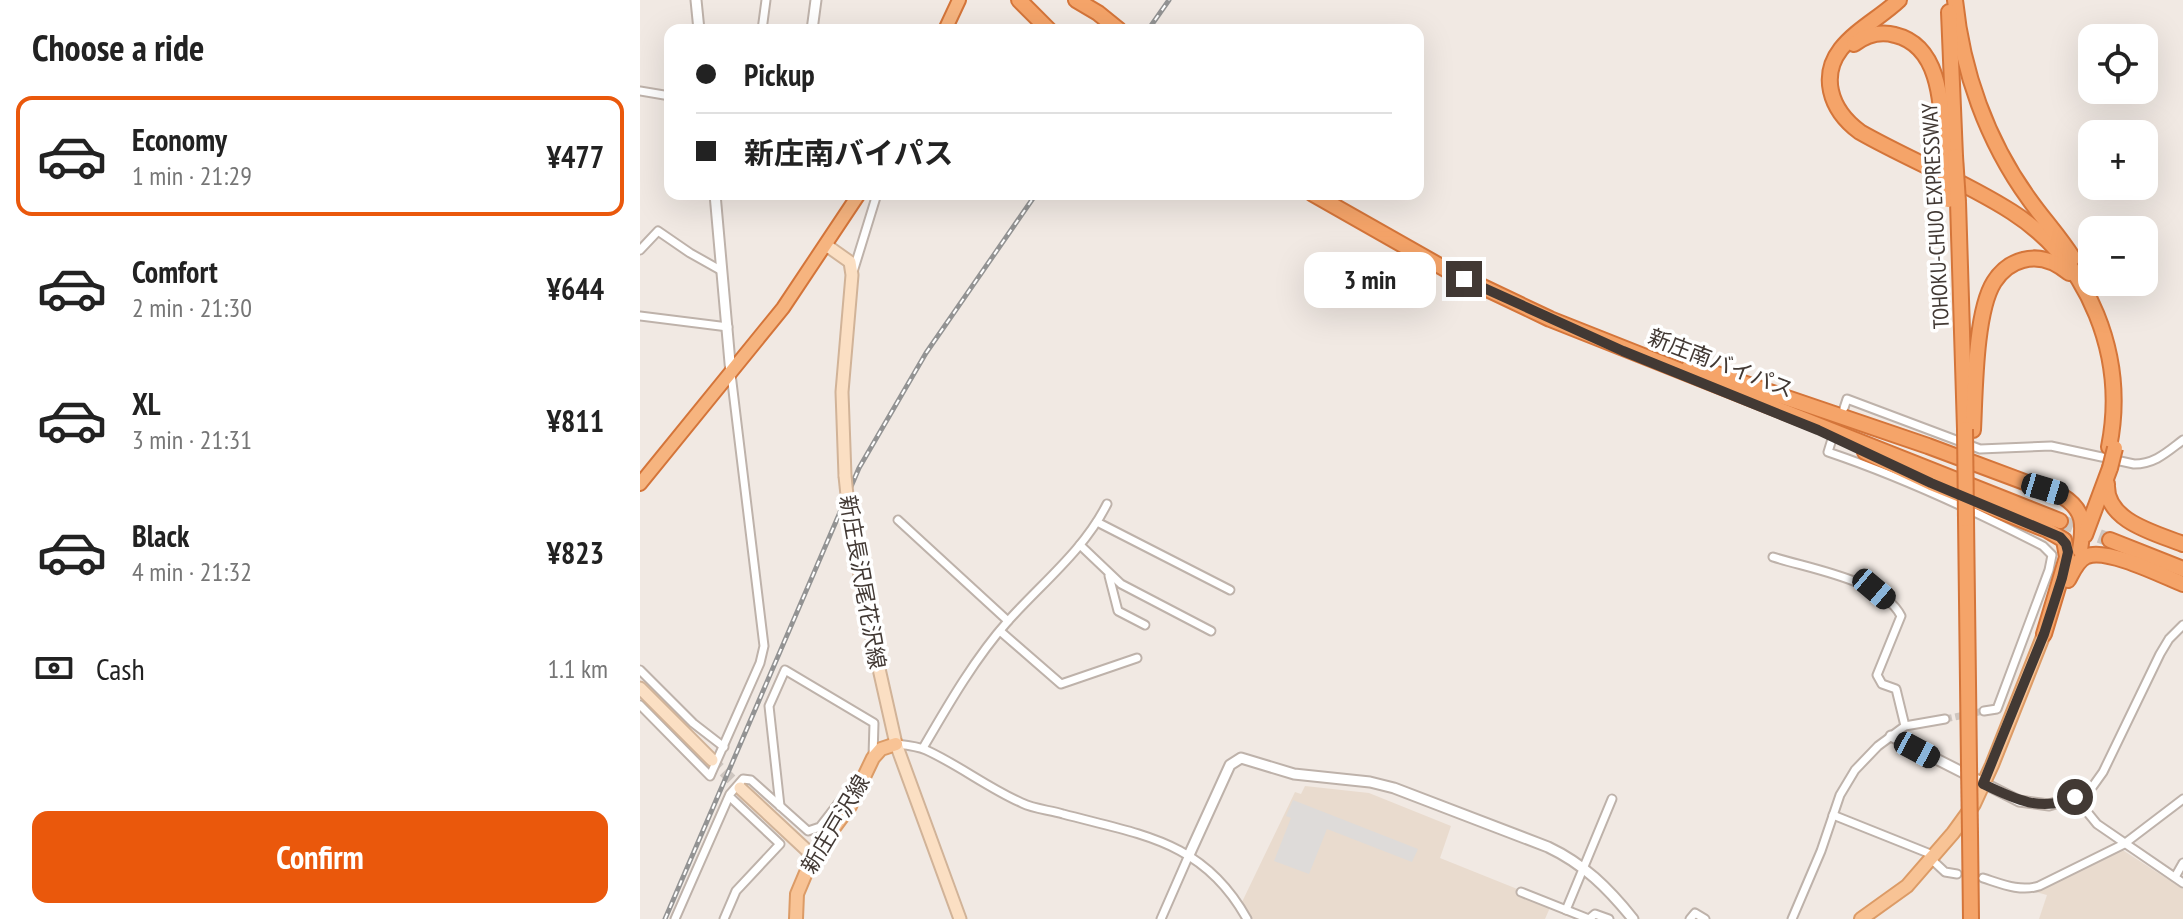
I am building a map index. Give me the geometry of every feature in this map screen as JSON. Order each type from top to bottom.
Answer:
[{"type":"highway","points":[[948,24],[959,0]]},
{"type":"highway","points":[[1019,0],[1043,24]]},
{"type":"highway","points":[[1076,0],[1112,24]]},
{"type":"highway","points":[[1899,0],[1854,35],[1835,58],[1830,86],[1839,112],[1852,126],[1869,137],[2023,219],[2044,236],[2078,278]]},
{"type":"highway","name":"TOHOKU-CHUO EXPRESSWAY","points":[[1949,0],[1950,156],[1969,430]]},
{"type":"highway","points":[[1955,0],[1967,68],[1994,140],[2015,178],[2067,247],[2078,269]]},
{"type":"highway","points":[[1950,156],[1936,81],[1924,54],[1903,37],[1887,33],[1867,36],[1851,46],[1841,60],[1836,76],[1840,101],[1851,116],[1876,135],[2022,211],[2064,250],[2078,273]]},
{"type":"highway","points":[[640,484],[783,308],[855,200]]},
{"type":"highway","points":[[1324,200],[1482,284],[1586,333],[2047,530],[2066,544],[2065,579]]},
{"type":"highway","points":[[1332,200],[1374,228]]},
{"type":"highway","points":[[1971,919],[1967,614],[1969,430],[1984,310],[1989,290],[1998,276],[2008,266],[2022,260],[2043,259],[2055,263],[2078,282]]},
{"type":"highway","points":[[2044,634],[2112,447],[2114,382],[2106,339],[2092,296]]},
{"type":"highway","points":[[1586,333],[1914,441],[2045,489],[2080,498],[2088,495],[2098,484]]},
{"type":"highway","name":"新庄南バイパス","points":[[1586,333],[2060,521]]},
{"type":"highway","points":[[2047,530],[2067,534],[2088,518],[2098,484],[2107,467]]},
{"type":"highway","points":[[2107,467],[2107,490],[2114,509],[2153,532]]},
{"type":"highway","points":[[2045,489],[2073,504],[2088,518],[2099,546],[2109,554],[2183,584]]},
{"type":"highway","points":[[2088,518],[2115,519],[2183,544]]},
{"type":"highway","points":[[2110,540],[2183,569]]},
{"type":"highway","points":[[2065,579],[2081,559],[2090,555],[2131,563]]},
{"type":"main road","points":[[826,245],[850,262],[852,275]]},
{"type":"main road","name":"新庄長沢尾花沢線","points":[[852,275],[842,392],[848,505],[869,625],[896,744],[960,919]]},
{"type":"main road","points":[[1861,919],[1907,886],[1974,804],[2044,634]]},
{"type":"main road","points":[[640,688],[712,760]]},
{"type":"main road","name":"新庄戸沢線","points":[[796,919],[797,894],[813,856],[858,792],[873,758],[881,749],[896,744]]},
{"type":"main road","points":[[740,788],[813,856]]},
{"type":"street","points":[[696,0],[698,24]]},
{"type":"street","points":[[763,24],[766,0]]},
{"type":"street","points":[[813,24],[816,0]]},
{"type":"street","points":[[640,91],[664,95]]},
{"type":"street","points":[[640,705],[707,775],[713,775],[760,663],[764,646],[731,374],[716,200]]},
{"type":"street","points":[[852,275],[875,200]]},
{"type":"street","points":[[640,250],[658,231],[722,271]]},
{"type":"street","points":[[640,316],[728,327]]},
{"type":"street","points":[[1844,408],[1847,399],[1980,449],[2051,446],[2134,464],[2147,464],[2183,440]]},
{"type":"street","points":[[1832,439],[1828,452],[1886,471],[1934,493],[2037,542],[2052,555],[1997,709],[1984,711]]},
{"type":"street","points":[[923,748],[944,711],[1000,631],[1080,545],[1107,504]]},
{"type":"street","points":[[898,520],[1008,621]]},
{"type":"street","points":[[1097,522],[1230,590]]},
{"type":"street","points":[[1080,545],[1121,584],[1211,631]]},
{"type":"street","points":[[1773,557],[1874,589],[1896,607],[1901,616],[1877,675],[1882,684],[1896,689],[1899,694],[1905,726]]},
{"type":"street","points":[[1109,574],[1118,611],[1145,625]]},
{"type":"street","points":[[1891,736],[2019,801],[2049,805],[2075,797],[2093,786],[2103,772],[2160,654],[2183,625]]},
{"type":"street","points":[[1000,631],[1061,684],[1137,658]]},
{"type":"street","points":[[640,670],[693,723],[724,747]]},
{"type":"street","points":[[780,806],[769,706],[785,670],[870,718],[876,728],[873,758]]},
{"type":"street","points":[[1792,919],[1840,795],[1855,770],[1905,726],[1945,719]]},
{"type":"street","points":[[896,744],[923,748],[1025,805],[1160,840],[1206,866],[1236,900],[1247,919]]},
{"type":"street","points":[[1161,919],[1230,765],[1241,758],[1294,774],[1356,780],[1394,788],[1548,847],[1570,858],[1603,884],[1633,919]]},
{"type":"street","points":[[675,919],[731,792],[747,778],[803,828],[812,831],[820,827],[848,791],[858,792]]},
{"type":"street","points":[[724,919],[736,891],[780,844],[730,797]]},
{"type":"street","points":[[2075,797],[2097,824],[2183,883]]},
{"type":"street","points":[[1566,910],[1612,799]]},
{"type":"street","points":[[1983,878],[2028,889],[2124,844],[2183,799]]},
{"type":"street","points":[[1833,815],[1931,856],[1945,872],[1957,874]]},
{"type":"street","points":[[2175,877],[2183,863]]},
{"type":"street","points":[[1521,892],[1589,919],[1595,914],[1609,919]]},
{"type":"street","points":[[1690,919],[1695,913],[1705,919]]},
{"type":"shaded area","points":[[1305,786],[1369,793],[1451,826],[1440,858],[1552,903],[1545,919],[1251,919],[1242,902],[1295,792],[1301,794]]},
{"type":"shaded area","points":[[1293,800],[1418,849],[1412,862],[1327,829],[1309,874],[1274,861],[1291,818],[1286,816]]},
{"type":"shaded area","points":[[2121,849],[2183,889],[2183,919],[2039,919],[2047,895],[2032,891]]},
{"type":"tunnel","points":[[2060,521],[2110,540]]},
{"type":"tunnel","points":[[1945,719],[1984,711]]},
{"type":"tunnel","points":[[712,760],[740,788]]},
{"type":"railway","points":[[1152,24],[1169,0]]},
{"type":"railway","points":[[665,919],[859,468],[926,353],[1032,200]]},
{"type":"route","points":[[1464,279],[1623,351],[1818,430],[2064,540],[2067,557],[2044,634],[1983,784],[2019,801],[2035,804],[2049,805],[2075,797]]}]
